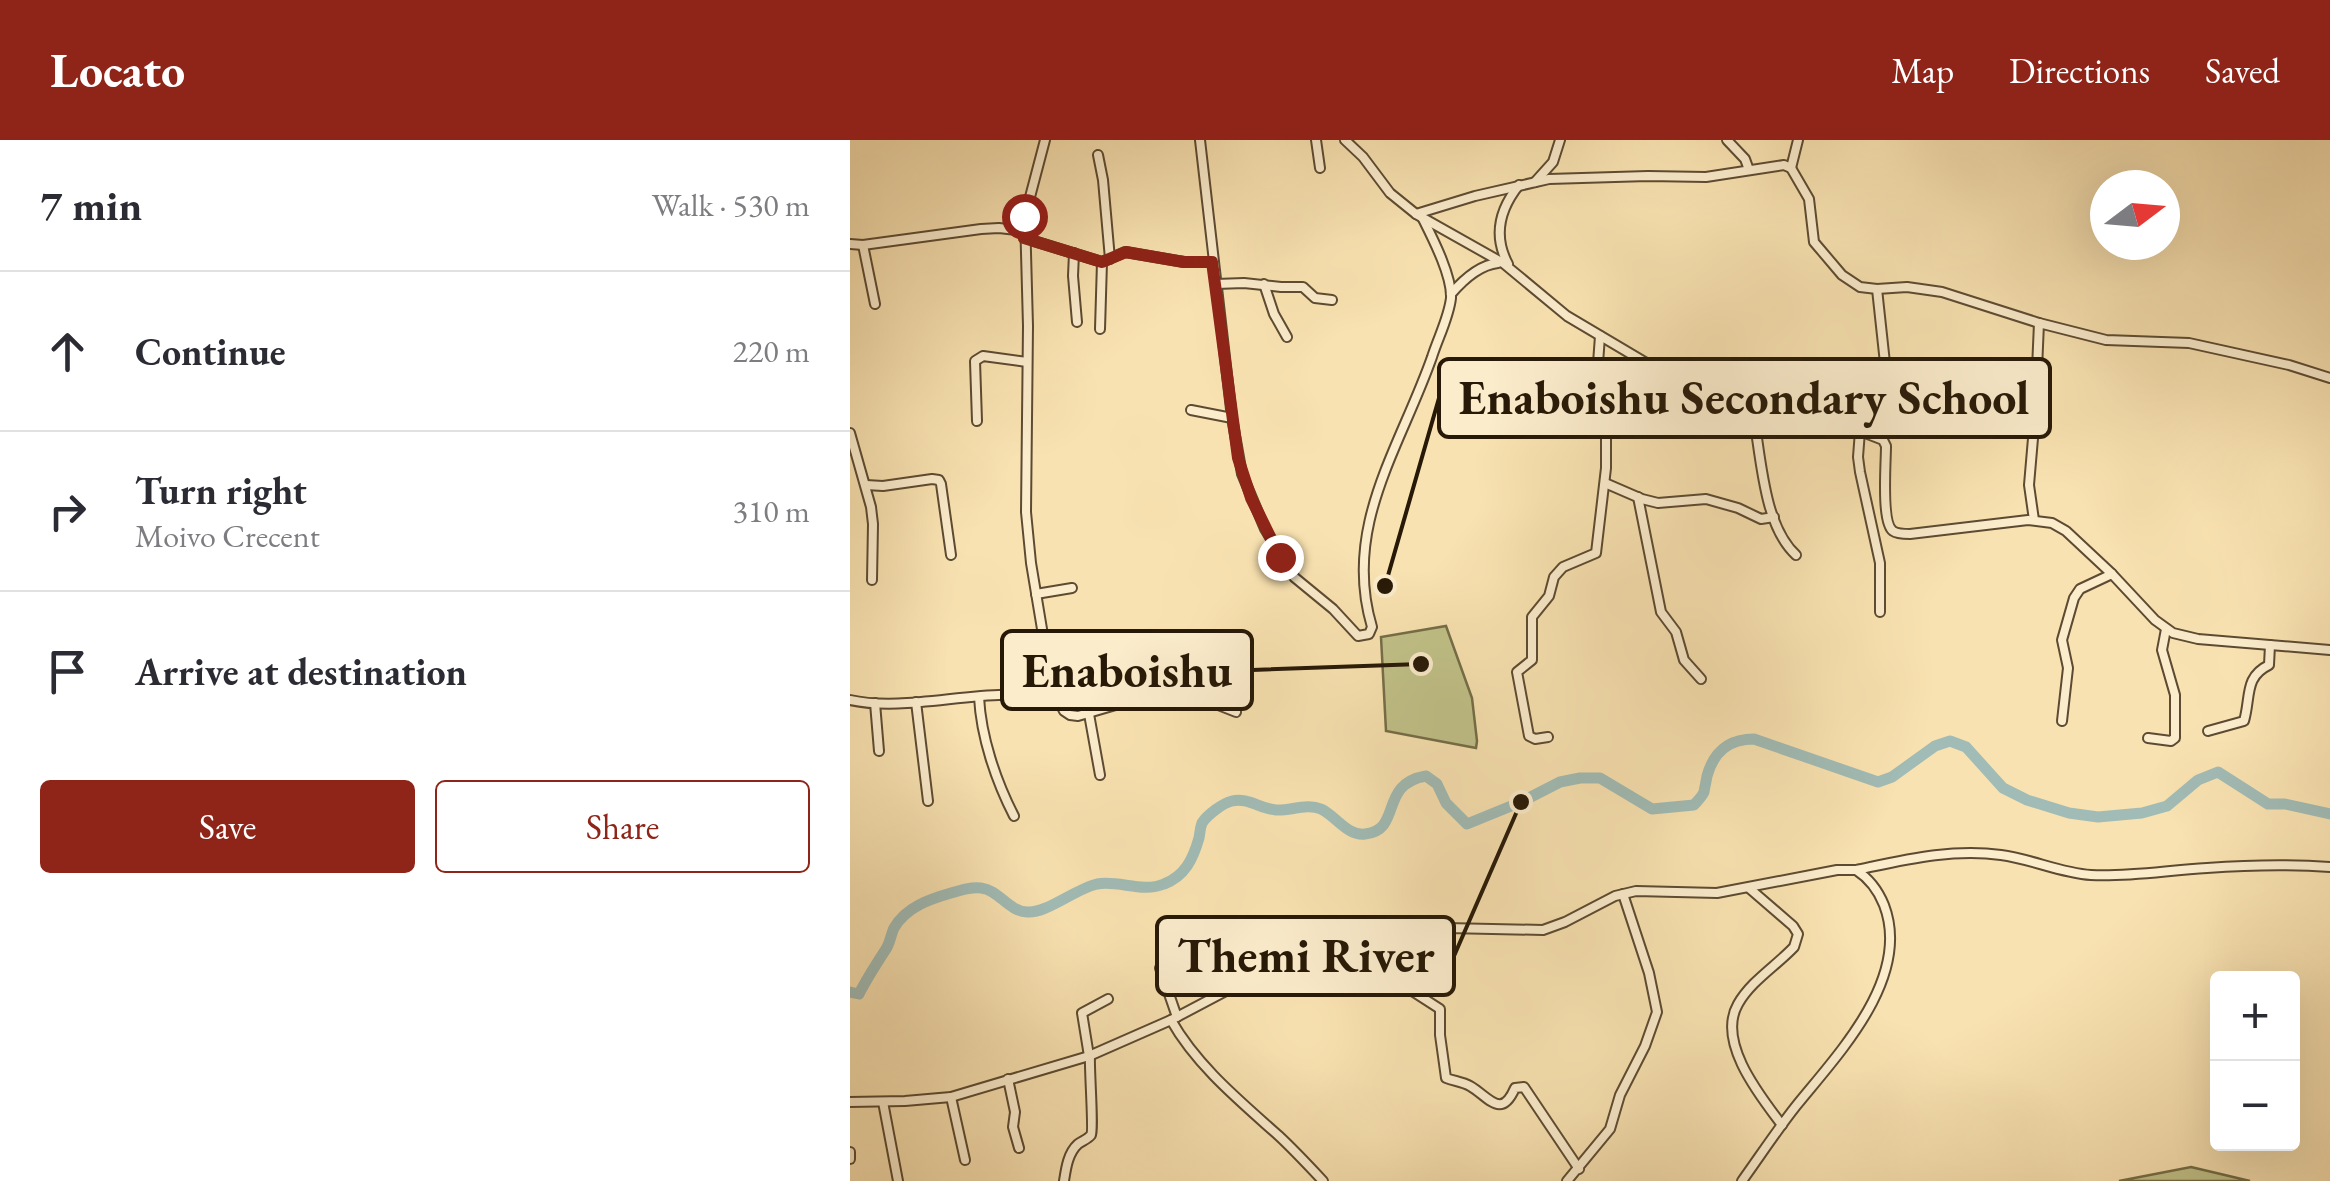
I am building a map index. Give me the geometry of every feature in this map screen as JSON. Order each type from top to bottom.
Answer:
[{"type":"street","points":[[1045,140],[1028,198],[1024,234],[1026,512],[1052,690],[1070,715],[1089,714],[1167,690],[1180,690],[1236,712]]},
{"type":"street","points":[[1200,140],[1212,262],[1242,474],[1265,529],[1294,577],[1354,634],[1362,636],[1372,628],[1364,595],[1365,537],[1390,456],[1420,392],[1450,302],[1446,273],[1420,216]]},
{"type":"street","points":[[1316,140],[1320,168]]},
{"type":"street","points":[[1345,140],[1364,157],[1390,193],[1420,216],[1503,263],[1567,316],[1600,336],[1695,388],[1752,408],[1813,413],[1879,437],[1885,442],[1886,512],[1894,532],[1910,534],[2034,520],[2052,523],[2066,531],[2166,629],[2182,636],[2330,650]]},
{"type":"street","points":[[1536,182],[1553,162],[1560,140]]},
{"type":"street","points":[[1727,140],[1746,159],[1749,170]]},
{"type":"street","points":[[1798,140],[1791,168],[1809,199],[1811,233],[1819,250],[1860,288],[1907,287],[1942,292],[2039,323],[2115,341],[2188,343],[2289,364],[2330,378]]},
{"type":"street","points":[[1098,155],[1103,180],[1106,260],[1100,330]]},
{"type":"street","points":[[1420,216],[1518,186],[1562,178],[1706,178],[1778,165],[1791,168]]},
{"type":"street","points":[[1511,269],[1501,251],[1498,234],[1500,220],[1518,186]]},
{"type":"street","points":[[850,244],[999,228],[1106,260],[1126,252],[1184,262],[1212,262]]},
{"type":"street","points":[[863,245],[875,304]]},
{"type":"street","points":[[1074,253],[1077,322]]},
{"type":"street","points":[[1451,294],[1486,265],[1503,263]]},
{"type":"street","points":[[1216,284],[1303,287],[1315,298],[1332,300]]},
{"type":"street","points":[[1264,284],[1274,314],[1288,337]]},
{"type":"street","points":[[1877,289],[1885,363],[1884,416],[1889,424]]},
{"type":"street","points":[[2034,520],[2029,485],[2039,323]]},
{"type":"street","points":[[1548,738],[1538,740],[1529,736],[1517,672],[1532,660],[1532,617],[1551,593],[1554,577],[1563,567],[1596,553],[1606,438],[1597,376],[1600,336]]},
{"type":"street","points":[[977,421],[975,361],[983,356],[1027,362]]},
{"type":"street","points":[[1690,431],[1695,388]]},
{"type":"street","points":[[1752,408],[1774,517],[1785,543],[1796,554]]},
{"type":"street","points":[[1192,410],[1232,418]]},
{"type":"street","points":[[1860,431],[1860,472],[1880,562],[1880,612]]},
{"type":"street","points":[[850,432],[873,524],[872,580]]},
{"type":"street","points":[[866,485],[939,480],[951,555]]},
{"type":"street","points":[[1605,483],[1638,498],[1666,503],[1698,498],[1718,501],[1760,520],[1774,517]]},
{"type":"street","points":[[1638,498],[1661,612],[1676,632],[1684,660],[1702,679]]},
{"type":"street","points":[[2062,721],[2068,668],[2062,640],[2074,598],[2080,589],[2112,574]]},
{"type":"street","points":[[1036,594],[1072,588]]},
{"type":"street","points":[[2148,738],[2170,741],[2176,736],[2175,695],[2162,650],[2166,629]]},
{"type":"street","points":[[2208,730],[2244,720],[2253,677],[2268,664],[2270,645]]},
{"type":"street","points":[[850,700],[916,702],[1001,695],[1057,700]]},
{"type":"street","points":[[979,696],[984,731],[1014,816]]},
{"type":"street","points":[[875,702],[879,751]]},
{"type":"street","points":[[916,702],[928,801]]},
{"type":"street","points":[[1089,714],[1100,775]]},
{"type":"street","points":[[850,1102],[952,1096],[1089,1055],[1174,1019],[1236,985],[1282,976],[1324,942],[1350,936],[1463,928],[1543,930],[1623,894],[1717,893],[1927,856],[1980,853],[2088,875],[2330,866]]},
{"type":"street","points":[[1742,1181],[1851,1037],[1890,955],[1892,933],[1882,899],[1856,870]]},
{"type":"street","points":[[1750,888],[1794,926],[1798,934],[1794,947],[1744,995],[1736,1006],[1733,1022],[1742,1065],[1782,1125]]},
{"type":"street","points":[[1567,1181],[1610,1129],[1620,1095],[1657,1012],[1649,973],[1623,894]]},
{"type":"street","points":[[1246,932],[1258,978]]},
{"type":"street","points":[[1392,932],[1404,983],[1438,1006],[1441,1013],[1446,1078],[1470,1086],[1496,1104],[1508,1100],[1515,1088],[1524,1087],[1579,1169]]},
{"type":"street","points":[[1160,968],[1184,1040],[1228,1090],[1323,1181]]},
{"type":"street","points":[[1064,1181],[1073,1149],[1092,1131],[1089,1055],[1082,1014],[1108,998]]},
{"type":"street","points":[[1008,1079],[1014,1112],[1012,1126],[1019,1148]]},
{"type":"street","points":[[952,1096],[965,1160]]},
{"type":"street","points":[[884,1102],[898,1181]]},
{"type":"green space","points":[[1446,626],[1472,698],[1476,748],[1386,731],[1381,637]]},
{"type":"green space","points":[[2191,1167],[2250,1181],[2119,1181]]},
{"type":"waterway","points":[[850,992],[859,994],[899,921],[912,909],[935,898],[981,888],[1020,911],[1035,912],[1097,884],[1156,886],[1183,871],[1194,853],[1202,823],[1228,802],[1238,800],[1276,810],[1316,807],[1353,832],[1365,834],[1384,824],[1402,788],[1426,776],[1437,784],[1446,803],[1467,824],[1560,782],[1580,778],[1600,778],[1652,809],[1694,805],[1704,792],[1718,753],[1745,740],[1754,739],[1878,782],[1892,777],[1935,746],[1950,741],[1966,747],[2003,788],[2069,813],[2098,817],[2142,813],[2167,806],[2198,780],[2218,772],[2268,804],[2330,814]]},
{"type":"place","name":"Enaboishu Secondary School","points":[[1385,586]]},
{"type":"place","name":"Enaboishu","points":[[1421,664]]},
{"type":"place","name":"Themi River","points":[[1521,802]]},
{"type":"route","points":[[1024,216],[1024,238],[1085,258],[1102,262],[1126,252],[1184,262],[1212,262],[1238,458],[1251,498],[1280,557]]}]
